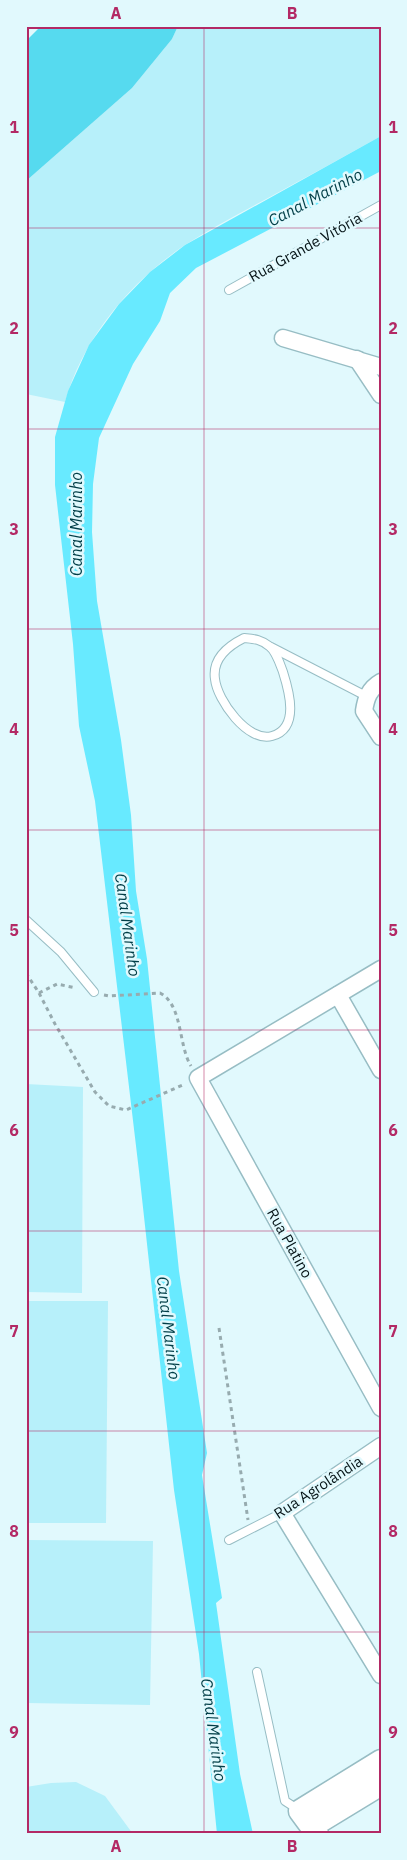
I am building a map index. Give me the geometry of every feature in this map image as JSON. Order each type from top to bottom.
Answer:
[{"type":"street","points":[[283,338],[381,367]]},
{"type":"street","points":[[357,359],[381,395]]},
{"type":"street","points":[[381,682],[376,684],[366,696],[364,711],[381,737]]},
{"type":"street","points":[[198,1078],[381,969]]},
{"type":"street","points":[[338,995],[381,1070]]},
{"type":"street","name":"Rua Platino","points":[[198,1078],[381,1408]]},
{"type":"street","name":"Rua Agrolândia","points":[[282,1513],[381,1446]]},
{"type":"street","points":[[282,1513],[381,1675]]},
{"type":"street","points":[[309,1823],[381,1761]]},
{"type":"street","points":[[309,1823],[381,1784]]},
{"type":"lane","name":"Rua Grande Vitória","points":[[229,290],[381,204]]},
{"type":"lane","points":[[271,647],[283,672],[290,697],[290,718],[284,728],[274,736],[264,737],[252,733],[234,715],[223,700],[214,678],[216,665],[222,653],[232,644],[244,638],[258,639],[366,696]]},
{"type":"lane","points":[[26,920],[61,952],[94,992]]},
{"type":"lane","name":"Rua Agrolândia","points":[[229,1540],[249,1528],[282,1513]]},
{"type":"lane","points":[[257,1672],[285,1801],[309,1823]]},
{"type":"path","points":[[26,973],[33,982],[54,1024],[96,1092],[109,1106],[126,1110],[166,1094],[198,1078],[189,1062],[172,1002],[160,993],[116,996]]},
{"type":"path","points":[[219,1328],[249,1528]]},
{"type":"shaded area","points":[[41,26],[178,26],[172,39],[132,88],[26,181],[26,41]]},
{"type":"shaded area","points":[[178,26],[381,26],[381,136],[215,227],[185,245],[165,260],[128,294],[96,334],[73,378],[65,402],[26,394],[26,181],[132,88],[172,39]]},
{"type":"shaded area","points":[[26,1084],[83,1087],[82,1293],[26,1292]]},
{"type":"shaded area","points":[[26,1301],[108,1301],[106,1523],[26,1523]]},
{"type":"shaded area","points":[[26,1540],[153,1541],[150,1705],[26,1703]]},
{"type":"shaded area","points":[[76,1782],[105,1796],[133,1834],[26,1834],[26,1787]]},
{"type":"water","name":"Canal Marinho","points":[[381,136],[381,171],[196,268],[170,293],[160,321],[133,364],[99,438],[93,484],[92,532],[97,601],[121,740],[131,815],[136,891],[147,959],[179,1271],[207,1453],[202,1475],[222,1598],[216,1603],[240,1774],[253,1834],[217,1834],[199,1654],[174,1490],[139,1171],[95,801],[79,726],[73,644],[55,485],[55,437],[68,391],[89,345],[119,304],[150,272],[185,245]]}]
